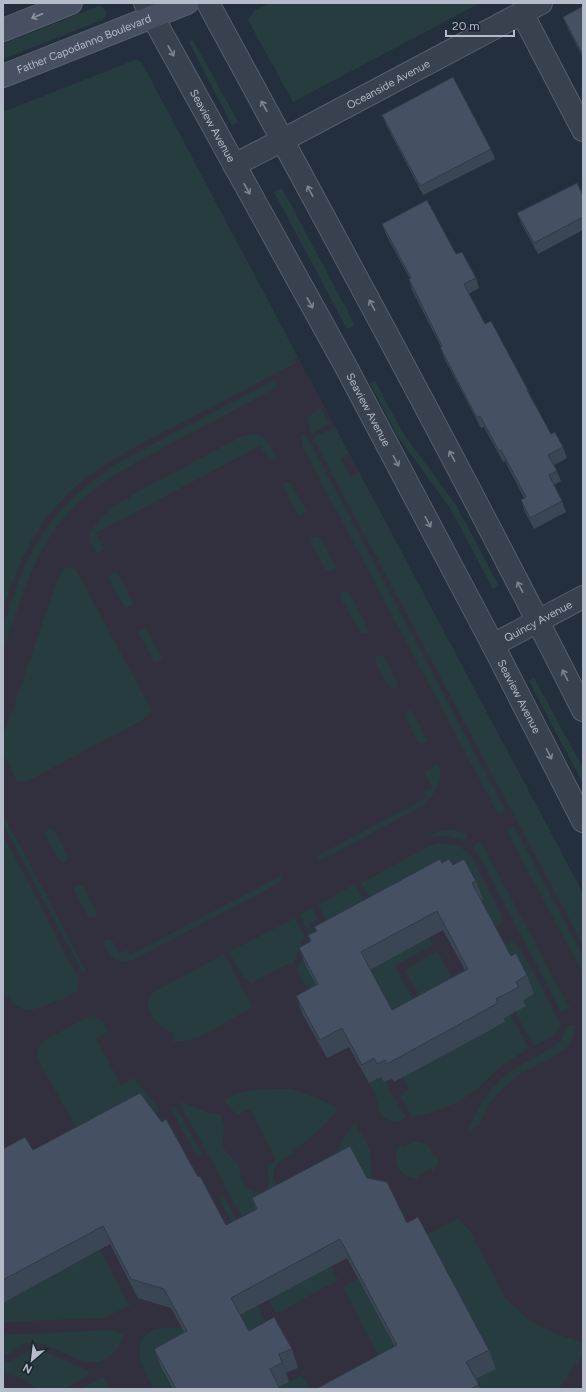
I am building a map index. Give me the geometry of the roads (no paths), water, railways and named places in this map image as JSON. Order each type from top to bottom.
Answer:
[{"type":"main road","points":[[3,30],[71,3]]},
{"type":"main road","name":"Father Capodanno Boulevard","points":[[3,76],[148,10],[187,3]]},
{"type":"street","points":[[208,3],[391,340],[583,710]]},
{"type":"street","name":"Oceanside Avenue","points":[[234,165],[541,3]]},
{"type":"street","name":"Seaview Avenue","points":[[148,10],[344,365],[493,645],[583,821]]},
{"type":"street","points":[[522,13],[583,130]]},
{"type":"street","name":"Quincy Avenue","points":[[493,645],[583,597]]}]
